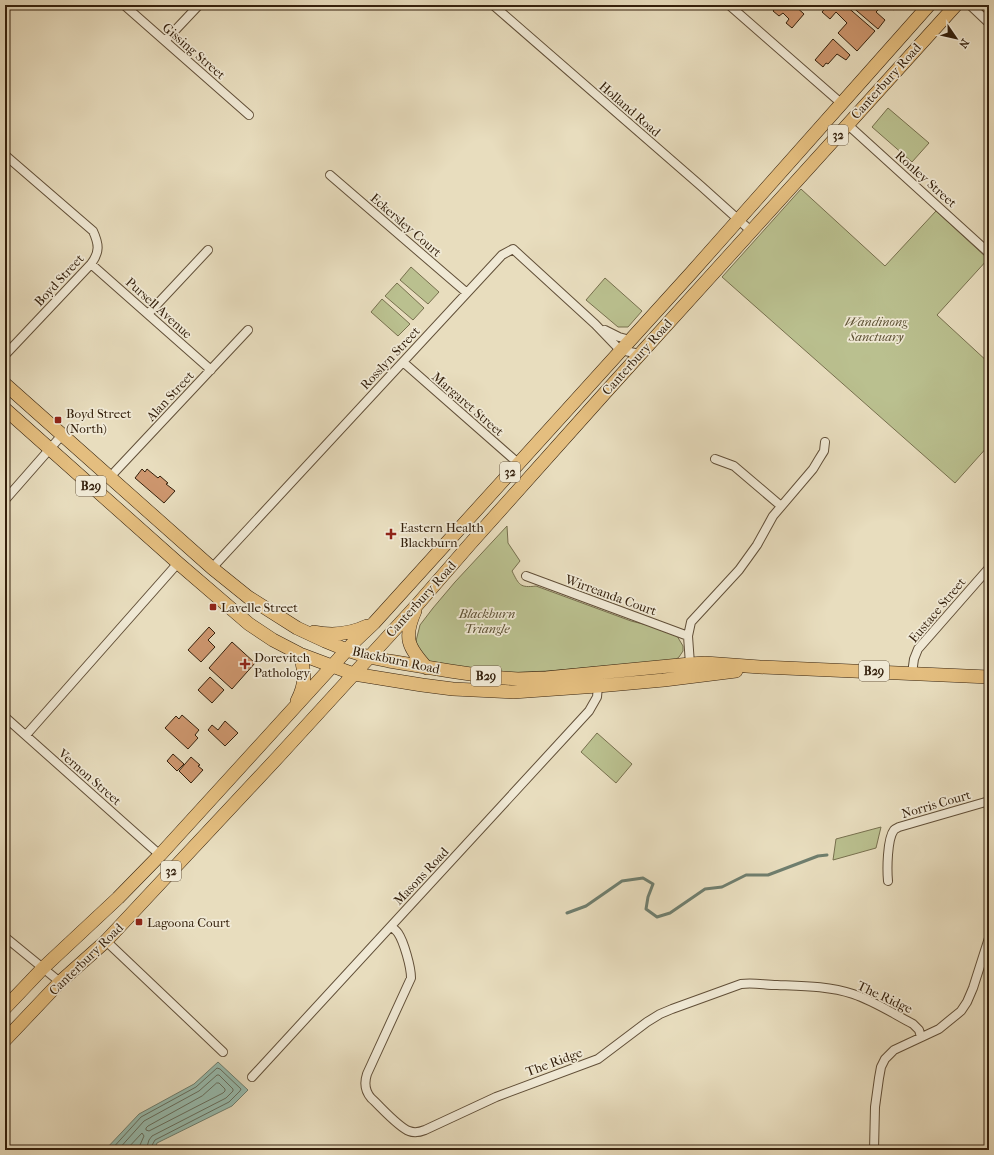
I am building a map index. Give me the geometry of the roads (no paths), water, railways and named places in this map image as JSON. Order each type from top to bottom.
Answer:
[{"type":"main road","name":"Canterbury Road","points":[[5,1008],[43,968],[118,898],[160,855],[332,666],[374,623],[738,220],[928,5]]},
{"type":"main road","name":"Canterbury Road","points":[[5,1040],[60,982],[106,941],[354,674],[640,354],[956,5]]},
{"type":"main road","points":[[837,108],[847,124]]},
{"type":"main road","name":"Blackburn Road","points":[[5,384],[212,568],[248,597],[314,637],[369,657],[427,668],[491,677],[518,679],[546,678],[705,663],[760,668],[989,677]]},
{"type":"main road","name":"Blackburn Road","points":[[5,409],[249,624],[273,640],[300,654],[354,674],[422,685],[486,691],[528,692],[692,678],[760,668]]},
{"type":"main road","points":[[417,605],[411,620],[408,634],[412,651],[427,668]]},
{"type":"main road","points":[[297,628],[325,634],[335,634],[356,631],[374,623]]},
{"type":"main road","points":[[291,712],[302,691],[304,672],[300,654]]},
{"type":"main road","points":[[690,664],[692,678]]},
{"type":"main road","points":[[635,669],[654,674],[664,680]]},
{"type":"main road","points":[[597,673],[598,686]]},
{"type":"street","name":"Gissing Street","points":[[124,5],[249,115]]},
{"type":"street","points":[[165,41],[199,5]]},
{"type":"street","name":"Holland Road","points":[[493,5],[751,231]]},
{"type":"street","points":[[729,5],[837,108]]},
{"type":"street","points":[[970,5],[989,23]]},
{"type":"street","name":"Ronley Street","points":[[847,124],[989,252]]},
{"type":"street","name":"Boyd Street","points":[[5,154],[93,231],[97,239],[98,246],[97,256],[91,264],[5,355]]},
{"type":"street","name":"Eckersley Court","points":[[330,175],[467,292]]},
{"type":"street","name":"Rosslyn Street","points":[[212,568],[467,292],[502,255],[513,249],[596,324],[620,350]]},
{"type":"street","points":[[148,314],[208,250]]},
{"type":"street","name":"Pursell Avenue","points":[[91,264],[211,370]]},
{"type":"street","name":"Rosslyn Street","points":[[596,324],[614,335],[630,340]]},
{"type":"street","name":"Alan Street","points":[[110,477],[248,330]]},
{"type":"street","points":[[620,350],[640,354]]},
{"type":"street","name":"Margaret Street","points":[[403,362],[518,463]]},
{"type":"street","points":[[5,500],[62,435]]},
{"type":"street","points":[[690,664],[688,636],[691,622],[739,570],[757,545],[766,526],[813,468],[824,451],[826,442]]},
{"type":"street","points":[[715,459],[734,466],[781,506]]},
{"type":"street","points":[[26,735],[178,563]]},
{"type":"street","name":"Eustace Street","points":[[912,673],[914,659],[918,648],[989,568]]},
{"type":"street","name":"Wirreanda Court","points":[[526,576],[688,636]]},
{"type":"street","name":"Masons Road","points":[[252,1077],[589,711],[597,697],[598,686]]},
{"type":"street","name":"Vernon Street","points":[[5,717],[160,855]]},
{"type":"street","name":"Norris Court","points":[[888,881],[887,863],[891,838],[894,830],[899,826],[989,801]]},
{"type":"street","name":"The Ridge","points":[[391,926],[401,938],[410,968],[411,978],[365,1078],[365,1083],[368,1094],[402,1127],[411,1132],[421,1132],[496,1097],[598,1058],[660,1014],[741,984],[750,983],[812,986],[851,994],[861,997],[913,1024],[919,1030],[921,1037]]},
{"type":"street","points":[[5,937],[60,982]]},
{"type":"street","points":[[874,1150],[875,1107],[879,1078],[881,1067],[888,1054],[939,1029],[961,1011],[973,988],[989,938]]},
{"type":"street","points":[[106,941],[223,1052]]},
{"type":"water","points":[[218,1062],[248,1090],[232,1106],[157,1143],[154,1150],[105,1150],[139,1114],[194,1084]]},
{"type":"waterway","points":[[567,913],[586,906],[622,881],[643,878],[653,884],[648,897],[646,909],[657,917],[670,913],[705,889],[722,887],[746,875],[768,875],[818,856],[827,855]]},
{"type":"place","name":"Boyd Street (North)","points":[[58,420]]},
{"type":"place","name":"Eastern Health Blackburn","points":[[391,534]]},
{"type":"place","name":"Lavelle Street","points":[[213,607]]},
{"type":"place","name":"Dorevitch Pathology","points":[[245,664]]},
{"type":"place","name":"Lagoona Court","points":[[139,922]]},
{"type":"park label","name":"Wandinong Sanctuary","points":[[876,328]]},
{"type":"park label","name":"Blackburn Triangle","points":[[487,620]]}]
